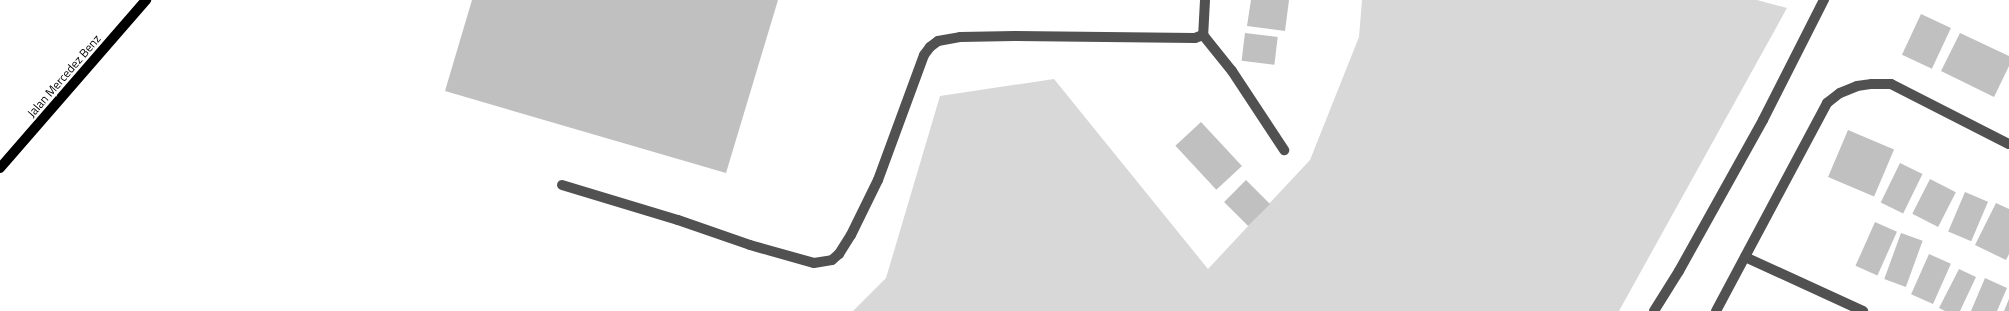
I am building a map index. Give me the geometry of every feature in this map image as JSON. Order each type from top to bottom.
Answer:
[{"type":"main road","name":"Jalan Mercedez Benz","points":[[0,168],[146,0]]},
{"type":"street","points":[[1205,0],[1203,35],[1232,71],[1284,150]]},
{"type":"street","points":[[1654,311],[1679,271],[1763,120],[1824,0]]},
{"type":"street","points":[[562,185],[678,220],[750,245],[814,263],[832,260],[839,254],[851,235],[871,194],[924,55],[930,47],[938,41],[960,38],[1014,36],[1195,38],[1203,35]]},
{"type":"street","points":[[1716,311],[1827,103],[1840,93],[1857,86],[1891,84],[2009,144]]},
{"type":"street","points":[[1745,257],[1863,311]]},
{"type":"shaded area","points":[[1362,0],[1757,0],[1787,8],[1619,311],[853,311],[886,278],[940,96],[1054,79],[1208,269],[1310,160],[1359,37]]},
{"type":"building","points":[[472,0],[778,0],[726,173],[445,91]]},
{"type":"building","points":[[1251,0],[1289,0],[1285,31],[1247,26]]},
{"type":"building","points":[[1921,14],[1951,28],[1932,69],[1902,55]]},
{"type":"building","points":[[1245,33],[1278,37],[1274,65],[1242,61]]},
{"type":"building","points":[[1960,33],[2009,56],[2009,66],[1994,97],[1941,71]]},
{"type":"building","points":[[1201,122],[1242,166],[1216,190],[1175,146]]},
{"type":"building","points":[[1848,130],[1894,150],[1874,196],[1828,177]]},
{"type":"building","points":[[1900,163],[1922,174],[1903,214],[1881,203]]},
{"type":"building","points":[[1930,179],[1956,192],[1938,227],[1912,214]]},
{"type":"building","points":[[1246,180],[1270,204],[1248,226],[1224,202]]},
{"type":"building","points":[[1965,192],[1988,202],[1971,241],[1948,232]]},
{"type":"building","points":[[1996,203],[2009,209],[2009,254],[2006,260],[1975,245]]},
{"type":"building","points":[[1875,222],[1897,232],[1877,276],[1855,266]]},
{"type":"building","points":[[1901,233],[1923,241],[1906,287],[1884,279]]},
{"type":"building","points":[[1929,254],[1951,264],[1933,304],[1911,294]]},
{"type":"building","points":[[1959,269],[1976,277],[1960,311],[1945,311],[1939,308]]},
{"type":"building","points":[[1985,278],[2007,288],[1997,311],[1971,311]]},
{"type":"building","points":[[2009,299],[2009,311],[2004,311]]}]
